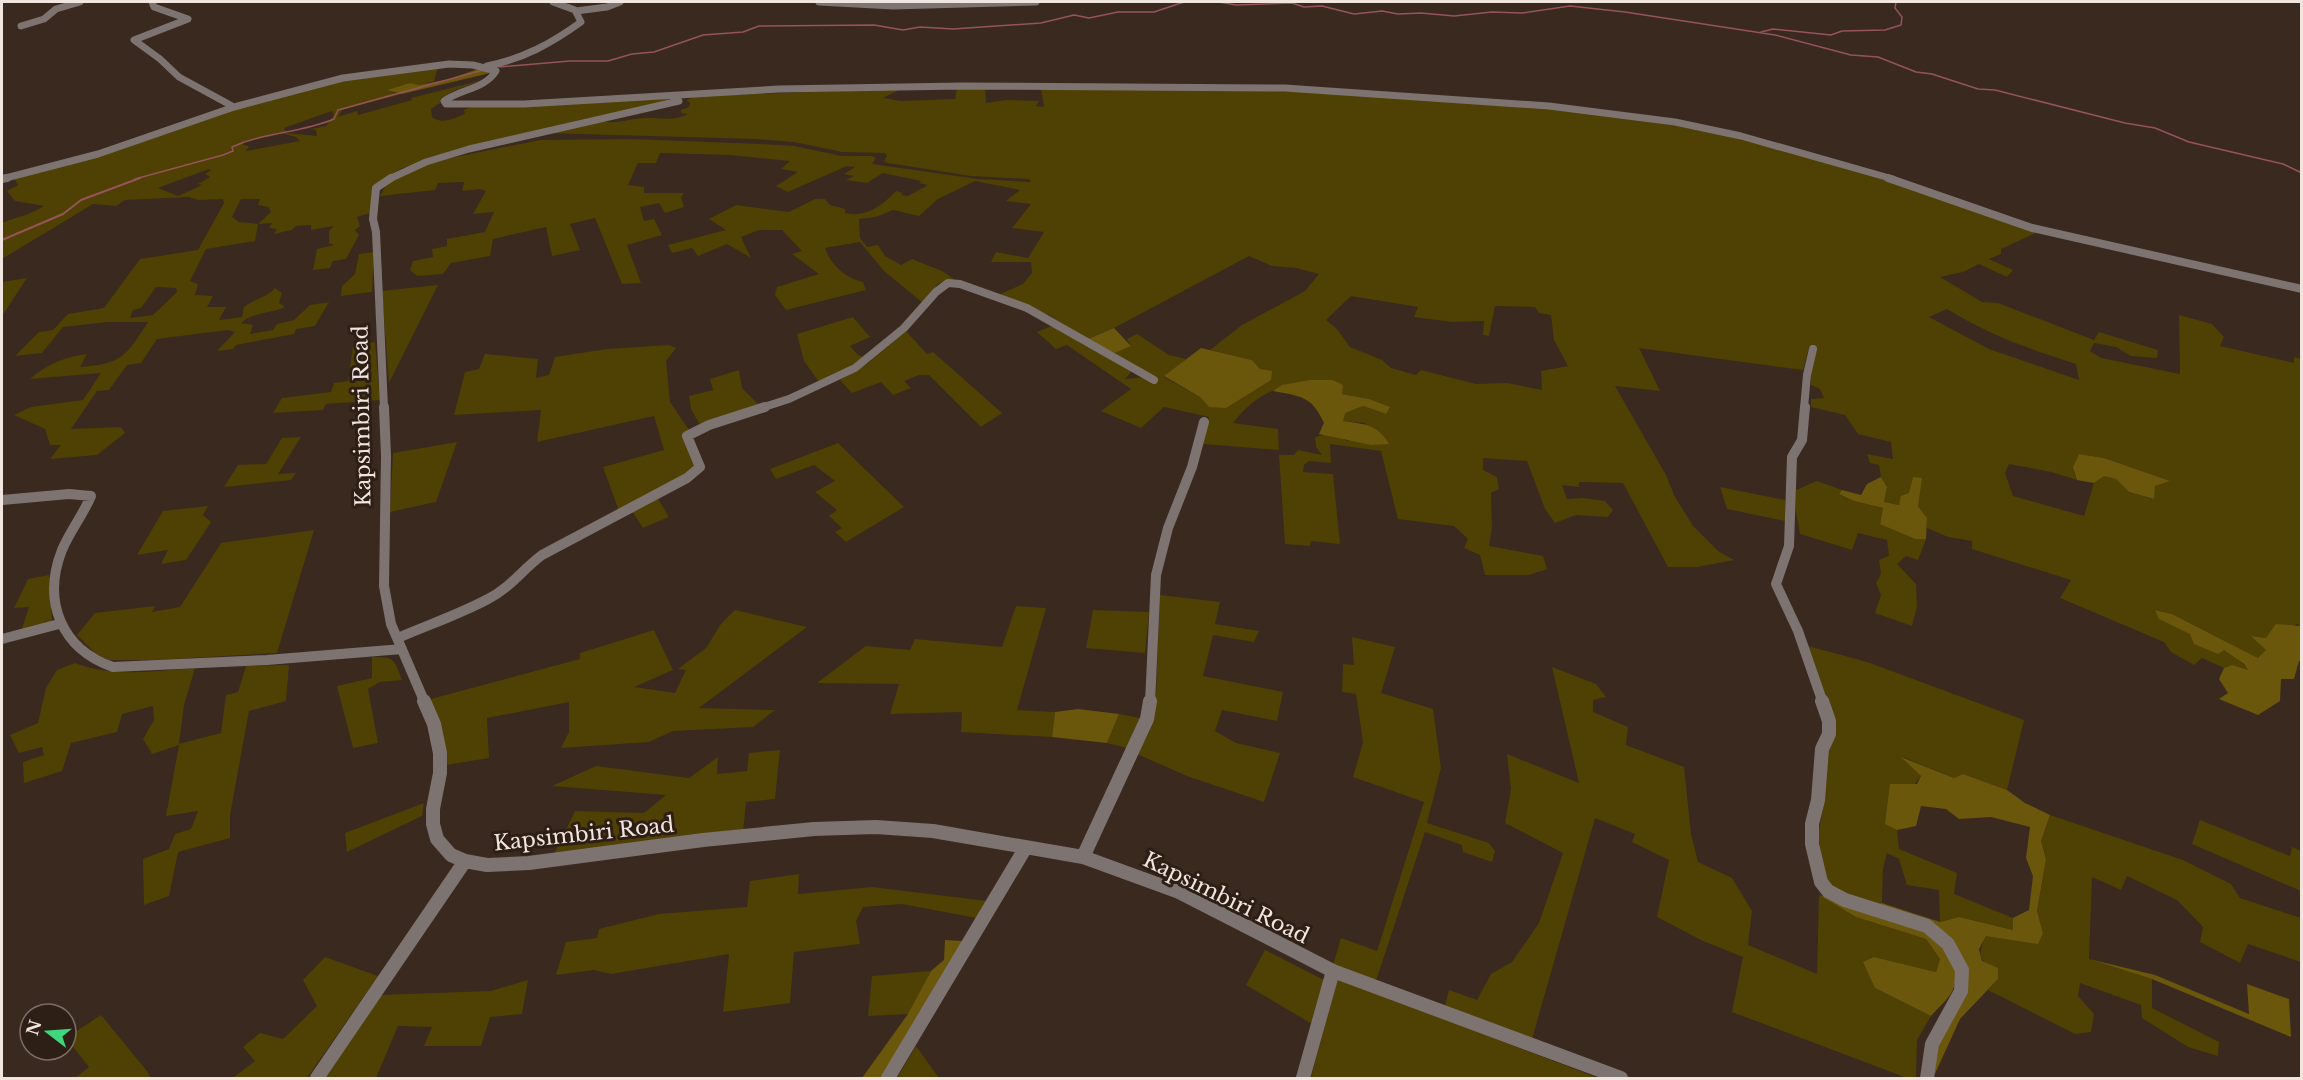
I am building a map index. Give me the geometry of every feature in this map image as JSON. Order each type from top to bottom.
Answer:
[{"type":"street","points":[[21,26],[44,19],[56,9],[80,2]]},
{"type":"street","points":[[152,2],[154,7],[188,19],[134,40],[160,59],[165,67],[179,77],[234,107]]},
{"type":"street","points":[[488,68],[511,62],[553,44],[564,33],[581,22],[580,15],[576,11],[554,2]]},
{"type":"street","points":[[576,11],[607,7],[620,2]]},
{"type":"street","points":[[819,2],[893,6],[1036,2]]},
{"type":"street","points":[[2,179],[98,153],[234,107],[359,75],[449,64],[496,71],[493,77],[452,95],[444,103],[488,105],[825,88],[1285,88],[1499,102],[1637,117],[1718,130],[1878,174],[2046,231],[2301,289]]},
{"type":"street","name":"Kapsimbiri Road","points":[[693,94],[677,101],[562,126],[418,164],[392,175],[376,188],[373,219],[376,232],[386,456],[383,576],[391,624],[434,724],[438,740],[440,773],[433,808],[433,824],[437,839],[443,849],[465,861],[488,865],[529,863],[703,840],[814,829],[876,827],[933,831],[1083,857],[1179,892],[1333,971],[1621,1078]]},
{"type":"street","points":[[2,500],[59,494],[91,496],[61,552],[55,572],[59,624],[87,658],[113,667],[267,660],[400,644],[489,599],[518,579],[530,564],[542,555],[687,478],[700,467],[687,436],[709,425],[789,399],[855,368],[904,328],[936,292],[948,283],[960,284],[1028,308],[1087,344],[1116,357],[1137,372],[1154,380]]},
{"type":"street","points":[[1813,350],[1807,375],[1802,440],[1792,457],[1789,546],[1776,584],[1798,630],[1829,721],[1828,734],[1821,754],[1812,844],[1817,874],[1828,891],[1845,900],[1927,926],[1939,933],[1957,958],[1963,972],[1963,987],[1930,1048],[1927,1078]]},
{"type":"street","points":[[1083,857],[1147,719],[1151,697],[1156,574],[1168,528],[1192,467],[1204,422]]},
{"type":"street","points":[[2,639],[59,624]]},
{"type":"street","points":[[888,1078],[1026,847]]},
{"type":"street","points":[[317,1078],[465,861]]},
{"type":"street","points":[[1303,1078],[1333,971]]},
{"type":"shaded area","points":[[438,67],[434,81],[419,85],[410,83],[392,92],[402,94],[342,110],[338,117],[357,111],[358,115],[412,100],[411,98],[483,80],[455,90],[440,99],[440,103],[431,109],[432,117],[448,120],[465,114],[464,110],[471,107],[685,98],[575,121],[400,169],[384,179],[370,213],[357,217],[360,226],[355,230],[359,235],[346,259],[333,261],[330,268],[313,270],[317,249],[334,245],[329,243],[329,231],[334,226],[311,230],[311,225],[296,226],[292,230],[274,234],[277,229],[269,228],[272,223],[258,224],[255,241],[206,249],[190,281],[198,284],[195,295],[213,296],[207,307],[226,307],[219,320],[242,317],[244,307],[269,294],[275,288],[282,293],[279,303],[285,307],[251,317],[241,323],[253,325],[250,334],[273,330],[277,324],[294,320],[310,305],[329,302],[315,326],[296,329],[294,334],[236,345],[233,349],[217,351],[235,332],[228,330],[157,339],[141,363],[127,365],[109,390],[97,391],[71,429],[121,427],[125,433],[97,455],[50,459],[61,445],[50,445],[45,429],[14,415],[31,407],[83,400],[101,373],[30,379],[50,365],[79,355],[87,354],[80,367],[94,366],[114,360],[128,350],[148,322],[108,322],[63,327],[42,353],[15,356],[39,332],[53,330],[68,314],[104,308],[140,259],[198,250],[224,203],[223,199],[198,200],[189,197],[125,200],[116,206],[93,204],[2,259],[2,223],[44,206],[15,201],[7,191],[18,185],[14,178],[235,108],[340,80]],"holes":[[[332,111],[334,115],[326,126],[311,129],[316,130],[317,136],[286,133],[284,128]],[[282,133],[296,137],[300,141],[246,151],[249,146],[243,145],[244,142]],[[209,169],[211,170],[205,174],[210,177],[198,184],[202,185],[178,196],[158,188]],[[241,199],[260,199],[258,205],[268,207],[271,212],[258,224],[239,222],[232,217]],[[156,287],[176,288],[177,292],[153,315],[130,318],[133,310],[141,308]]]},
{"type":"shaded area","points":[[481,68],[490,73],[402,94],[387,90],[410,83],[419,85],[449,79]]},
{"type":"shaded area","points":[[957,88],[985,88],[986,103],[1006,100],[1039,101],[1036,106],[1044,107],[1041,89],[1308,91],[1551,107],[1719,132],[1881,179],[2038,232],[2001,249],[2001,254],[1989,259],[2013,270],[2007,277],[1979,264],[1963,272],[1940,277],[1982,302],[1998,303],[2094,340],[2099,332],[2158,350],[2157,358],[2131,356],[2116,347],[2094,343],[2090,351],[2101,358],[2180,374],[2179,315],[2212,324],[2224,337],[2220,346],[2294,363],[2294,357],[2301,359],[2301,626],[2297,624],[2266,638],[2252,636],[2267,650],[2258,658],[2172,614],[2156,610],[2160,619],[2220,647],[2241,662],[2249,671],[2232,665],[2224,668],[2202,658],[2194,665],[2171,652],[2164,642],[2060,598],[2071,580],[1972,549],[1972,541],[1948,537],[1927,528],[1927,518],[1909,494],[1899,505],[1884,502],[1887,487],[1881,477],[1879,465],[1870,463],[1867,454],[1893,459],[1891,442],[1858,434],[1845,415],[1811,407],[1811,399],[1824,398],[1820,389],[1811,385],[1811,370],[1816,349],[1809,347],[1803,370],[1639,348],[1660,391],[1615,386],[1693,526],[1718,551],[1734,560],[1697,567],[1668,567],[1623,483],[1579,482],[1579,487],[1562,485],[1567,499],[1583,498],[1605,501],[1613,510],[1608,517],[1576,515],[1555,523],[1545,509],[1527,461],[1483,458],[1483,470],[1497,477],[1499,489],[1491,493],[1492,527],[1489,546],[1543,556],[1547,569],[1529,575],[1485,575],[1480,555],[1464,548],[1468,539],[1454,526],[1398,519],[1381,451],[1330,444],[1331,463],[1309,461],[1304,465],[1303,472],[1333,474],[1340,544],[1311,541],[1310,546],[1285,544],[1279,455],[1294,455],[1298,450],[1322,455],[1316,447],[1315,438],[1323,435],[1331,435],[1348,441],[1366,423],[1343,421],[1344,413],[1363,406],[1385,414],[1369,399],[1342,394],[1333,380],[1290,385],[1265,394],[1243,411],[1233,423],[1278,429],[1279,450],[1203,444],[1209,417],[1164,407],[1141,428],[1101,411],[1131,389],[1067,345],[1056,349],[1037,332],[1054,325],[1082,344],[1113,357],[1131,372],[1125,379],[1145,377],[1115,353],[1131,346],[1127,339],[1137,334],[1169,355],[1186,359],[1164,377],[1200,397],[1209,407],[1260,369],[1252,360],[1210,350],[1242,325],[1305,291],[1319,274],[1296,268],[1272,266],[1249,256],[1114,328],[1086,340],[1051,316],[998,295],[1023,284],[1032,273],[1031,262],[991,262],[996,252],[1028,258],[1044,232],[1012,228],[1031,204],[1006,201],[1020,190],[975,181],[938,199],[919,216],[893,210],[876,217],[859,219],[860,238],[867,247],[878,245],[885,256],[901,265],[912,259],[942,271],[954,279],[938,284],[923,303],[884,271],[860,242],[825,248],[835,266],[851,278],[863,282],[866,290],[786,310],[775,295],[777,287],[819,274],[792,254],[802,251],[782,230],[759,230],[741,237],[751,258],[727,244],[698,256],[692,248],[672,253],[668,245],[726,230],[709,219],[736,205],[789,212],[815,199],[825,199],[830,205],[845,209],[845,213],[859,214],[873,210],[896,191],[908,196],[928,185],[919,183],[921,181],[883,173],[867,183],[846,180],[854,176],[844,174],[855,167],[847,166],[788,192],[776,186],[798,172],[781,169],[790,161],[730,155],[660,153],[656,163],[638,163],[628,185],[644,187],[644,193],[684,193],[681,197],[684,207],[665,213],[659,203],[640,207],[644,221],[654,219],[662,235],[627,245],[641,283],[622,284],[595,218],[570,224],[580,250],[552,256],[546,227],[493,239],[490,256],[451,263],[443,274],[417,276],[410,270],[413,261],[433,257],[432,249],[447,246],[447,239],[485,232],[494,212],[473,214],[486,191],[480,189],[462,191],[464,182],[438,183],[435,190],[380,196],[385,187],[395,178],[436,161],[540,140],[631,139],[794,146],[842,156],[872,156],[876,158],[872,164],[978,179],[1031,182],[1029,179],[971,176],[888,163],[884,161],[887,156],[885,153],[842,152],[794,142],[544,133],[599,120],[611,122],[640,118],[678,118],[688,114],[681,113],[681,110],[689,107],[690,103],[686,100],[696,96],[901,89],[883,98],[901,101],[955,99]],"holes":[[[1351,296],[1418,307],[1414,317],[1452,322],[1484,321],[1483,335],[1489,336],[1495,306],[1535,307],[1539,313],[1551,315],[1554,340],[1568,366],[1541,371],[1542,390],[1507,383],[1476,384],[1421,370],[1416,375],[1391,368],[1382,360],[1350,347],[1337,329],[1326,320]],[[1947,309],[2010,341],[2076,364],[2079,380],[1989,349],[1929,317]],[[2079,454],[2104,458],[2169,481],[2155,486],[2153,499],[2129,492],[2116,479],[2103,475],[2094,483],[2084,516],[2013,496],[2005,473],[2009,464],[2051,472],[2077,480],[2073,467]]]},
{"type":"shaded area","points":[[374,252],[372,292],[341,296],[342,286],[355,274],[359,254]]},
{"type":"shaded area","points":[[27,278],[2,316],[2,282]]},
{"type":"shaded area","points":[[438,285],[389,383],[382,291]]},
{"type":"shaded area","points":[[853,317],[870,337],[850,346],[858,355],[865,357],[849,368],[819,382],[804,361],[797,334]]},
{"type":"shaded area","points":[[1114,328],[1131,346],[1115,353],[1086,340]]},
{"type":"shaded area","points":[[906,331],[927,354],[933,352],[1002,413],[981,427],[929,375],[919,375],[904,381],[911,388],[893,395],[881,382],[852,393],[840,380],[867,364]]},
{"type":"shaded area","points":[[375,342],[380,400],[326,404],[323,410],[273,413],[282,398],[331,392],[334,383],[348,381],[353,346]]},
{"type":"shaded area","points":[[669,345],[676,348],[666,361],[670,402],[689,430],[695,468],[619,511],[603,467],[664,450],[654,416],[537,442],[541,410],[454,415],[465,372],[479,369],[485,354],[538,359],[536,378],[549,375],[555,357],[607,349]]},
{"type":"shaded area","points":[[1201,348],[1252,360],[1260,369],[1272,371],[1271,380],[1226,408],[1209,407],[1200,397],[1164,376]]},
{"type":"shaded area","points":[[739,370],[742,388],[760,406],[700,425],[691,409],[689,396],[713,390],[710,379]]},
{"type":"shaded area","points":[[1310,380],[1333,380],[1343,385],[1342,394],[1369,399],[1390,407],[1386,414],[1363,406],[1345,413],[1343,421],[1363,424],[1375,429],[1385,437],[1389,444],[1371,445],[1319,434],[1324,423],[1310,402],[1298,396],[1273,391],[1282,385]]},
{"type":"shaded area","points":[[301,437],[278,474],[296,473],[291,480],[224,487],[238,465],[266,464],[282,438]]},
{"type":"shaded area","points":[[457,442],[436,502],[390,512],[393,453]]},
{"type":"shaded area","points":[[838,443],[904,507],[846,542],[835,532],[842,528],[829,516],[837,510],[815,492],[835,481],[814,465],[776,479],[770,469]]},
{"type":"shaded area","points":[[2079,454],[2104,458],[2170,481],[2155,486],[2154,499],[2129,492],[2116,479],[2104,476],[2094,483],[2077,480],[2073,467]]},
{"type":"shaded area","points":[[1881,477],[1887,487],[1884,502],[1899,505],[1901,496],[1909,493],[1913,477],[1922,478],[1918,506],[1927,518],[1926,539],[1915,539],[1880,524],[1883,508],[1854,501],[1839,494],[1842,490],[1861,495],[1867,484]]},
{"type":"shaded area","points":[[1817,481],[1842,490],[1839,494],[1854,501],[1883,508],[1880,523],[1915,539],[1926,539],[1918,560],[1906,556],[1897,564],[1916,584],[1917,607],[1912,626],[1875,613],[1881,595],[1876,583],[1881,574],[1879,560],[1889,556],[1887,540],[1858,533],[1852,550],[1800,534],[1796,512],[1796,490]]},
{"type":"shaded area","points":[[1720,487],[1785,500],[1785,521],[1727,509]]},
{"type":"shaded area","points":[[657,497],[669,517],[643,528],[632,511]]},
{"type":"shaded area","points":[[208,506],[203,515],[211,522],[186,560],[161,564],[168,550],[137,555],[163,511]]},
{"type":"shaded area","points":[[314,530],[277,653],[155,660],[109,660],[96,654],[77,635],[95,613],[155,606],[152,612],[180,607],[221,543]]},
{"type":"shaded area","points":[[49,575],[52,623],[21,631],[29,607],[14,608],[28,579]]},
{"type":"shaded area","points":[[1160,595],[1220,602],[1215,624],[1259,631],[1254,642],[1213,635],[1203,676],[1283,692],[1277,721],[1222,710],[1215,731],[1236,743],[1280,753],[1264,802],[1187,776],[1137,754],[1152,716],[1156,694]]},
{"type":"shaded area","points":[[1016,606],[1046,608],[1017,710],[1055,712],[1052,737],[961,732],[962,712],[890,714],[899,684],[817,683],[866,646],[910,650],[915,639],[1002,647]]},
{"type":"shaded area","points":[[735,610],[807,627],[699,708],[775,710],[753,727],[673,731],[649,742],[561,748],[569,732],[569,702],[487,718],[489,758],[446,765],[431,699],[580,659],[580,653],[654,630],[673,670],[634,687],[675,693],[686,670],[678,669],[706,648],[721,624]]},
{"type":"shaded area","points":[[1093,610],[1149,612],[1145,653],[1086,648]]},
{"type":"shaded area","points":[[2155,610],[2172,614],[2258,658],[2266,650],[2251,636],[2266,638],[2276,624],[2301,626],[2301,661],[2299,661],[2294,679],[2281,679],[2280,701],[2258,715],[2219,699],[2228,693],[2219,679],[2224,668],[2232,665],[2248,670],[2244,664],[2224,650],[2218,654],[2194,644],[2190,634],[2159,619]]},
{"type":"shaded area","points":[[1352,637],[1395,647],[1381,693],[1433,709],[1441,768],[1427,823],[1489,843],[1495,851],[1492,862],[1463,852],[1462,845],[1425,832],[1376,981],[1333,965],[1341,938],[1377,951],[1424,802],[1353,777],[1363,742],[1356,694],[1342,692],[1343,664],[1354,665]]},
{"type":"shaded area","points":[[1808,646],[1867,662],[2024,720],[2007,790],[1963,774],[1954,778],[1903,757],[1921,776],[1885,823],[1897,830],[1899,849],[1957,873],[1954,894],[2013,918],[2013,930],[1959,917],[1940,922],[1939,890],[1907,885],[1899,859],[1887,853],[1883,869],[1882,903],[1872,905],[1835,892],[1825,880],[1818,834],[1834,725]]},
{"type":"shaded area","points":[[372,657],[393,661],[402,680],[380,682],[368,689],[378,743],[353,748],[337,686],[372,678]]},
{"type":"shaded area","points":[[75,663],[104,671],[119,672],[195,668],[184,705],[179,744],[221,733],[226,695],[238,692],[246,666],[289,665],[286,701],[249,711],[230,815],[230,838],[178,852],[169,896],[144,905],[143,859],[169,849],[175,834],[191,829],[198,811],[166,816],[179,745],[152,754],[143,739],[154,720],[153,706],[122,714],[117,732],[71,743],[62,771],[24,783],[23,762],[44,755],[42,747],[19,753],[10,735],[38,723],[46,688],[57,670]]},
{"type":"shaded area","points":[[1552,667],[1596,684],[1606,697],[1593,700],[1593,712],[1628,727],[1626,745],[1684,767],[1691,834],[1698,862],[1732,878],[1752,911],[1748,945],[1817,974],[1819,895],[1856,917],[1926,939],[1940,959],[1936,972],[1874,957],[1875,988],[1931,1016],[1917,1040],[1916,1078],[1907,1078],[1732,1012],[1743,957],[1703,941],[1657,917],[1669,860],[1632,842],[1635,834],[1595,818],[1532,1039],[1445,1006],[1449,990],[1477,1000],[1491,974],[1512,962],[1539,923],[1563,853],[1505,823],[1511,789],[1507,754],[1579,783]]},
{"type":"shaded area","points":[[1078,709],[1119,714],[1107,743],[1052,737],[1055,712]]},
{"type":"shaded area","points":[[1119,714],[1140,718],[1127,748],[1107,743]]},
{"type":"shaded area","points":[[780,750],[775,799],[746,802],[743,833],[554,854],[575,811],[644,813],[666,795],[552,786],[596,766],[689,778],[718,757],[717,774],[747,771],[749,753]]},
{"type":"shaded area","points":[[1901,757],[1954,778],[1963,774],[2007,790],[2025,803],[2050,815],[2041,841],[2046,859],[2037,911],[2043,933],[2038,944],[1986,936],[1979,949],[1982,961],[1998,968],[1998,979],[1960,1019],[1933,1078],[1933,1059],[1947,1023],[1967,992],[1968,974],[1945,933],[1872,905],[1882,903],[1940,922],[1959,917],[2013,930],[2013,918],[2029,910],[2033,876],[2026,858],[2030,827],[1991,817],[1959,819],[1946,809],[1921,806],[1916,826],[1897,830],[1885,824],[1890,784],[1917,784],[1921,776]]},
{"type":"shaded area","points":[[424,803],[422,816],[347,852],[345,833]]},
{"type":"shaded area","points":[[2050,815],[2183,860],[2231,884],[2240,898],[2301,918],[2301,962],[2248,944],[2240,963],[2200,942],[2203,927],[2177,900],[2127,876],[2121,890],[2092,877],[2089,959],[2152,979],[2152,1008],[2219,1042],[2218,1056],[2188,1047],[2142,1018],[2141,1005],[2080,983],[2078,996],[2094,1014],[2091,1032],[2075,1034],[1988,990],[1998,979],[1982,959],[1981,950],[1986,936],[2043,933],[2037,911],[2046,859],[2041,841]]},
{"type":"shaded area","points":[[2200,820],[2290,856],[2292,847],[2301,851],[2301,891],[2192,844]]},
{"type":"shaded area","points":[[799,874],[798,894],[872,887],[987,901],[976,918],[902,904],[863,907],[856,921],[860,944],[794,952],[790,1003],[723,1012],[729,954],[611,974],[594,970],[556,975],[566,942],[597,938],[599,929],[659,914],[747,907],[750,881]]},
{"type":"shaded area","points":[[1819,895],[1924,928],[1938,941],[1951,957],[1956,976],[1955,986],[1950,995],[1931,1016],[1875,988],[1863,962],[1874,957],[1936,972],[1940,959],[1926,939],[1856,917]]},
{"type":"shaded area","points":[[945,940],[963,941],[881,1078],[862,1078],[908,1014],[931,971],[944,960]]},
{"type":"shaded area","points":[[1265,950],[1324,980],[1312,1024],[1246,985]]},
{"type":"shaded area","points":[[325,957],[378,976],[307,1078],[234,1077],[255,1061],[243,1047],[260,1033],[283,1039],[317,1006],[303,980]]},
{"type":"shaded area","points":[[2089,959],[2155,975],[2249,1014],[2247,984],[2289,999],[2291,1037],[2152,979]]},
{"type":"shaded area","points":[[931,971],[909,1014],[868,1016],[872,976]]},
{"type":"shaded area","points":[[1337,978],[1598,1078],[1311,1078]]},
{"type":"shaded area","points":[[528,980],[522,1014],[490,1017],[481,1046],[424,1046],[432,1027],[398,1026],[376,1078],[325,1078],[380,995],[491,991]]},
{"type":"shaded area","points":[[101,1015],[151,1078],[75,1078],[89,1067],[78,1053],[78,1030]]},
{"type":"shaded area","points":[[916,1046],[939,1078],[897,1078]]},
{"type":"waterway","points":[[499,67],[570,61],[608,61],[632,54],[654,52],[703,35],[743,32],[759,26],[874,25],[903,30],[920,27],[953,29],[1041,23],[1074,15],[1089,18],[1118,12],[1154,12],[1184,2]]},
{"type":"waterway","points":[[1219,2],[1236,5],[1292,3],[1304,7],[1322,6],[1354,14],[1382,11],[1398,14],[1421,13],[1454,16],[1492,12],[1522,13],[1570,6],[1775,35],[1851,55],[1878,57],[1916,72],[1932,74],[1978,89],[1995,90],[2125,123],[2155,128],[2189,142],[2283,164],[2302,173]]},
{"type":"waterway","points":[[1761,32],[1773,29],[1831,35],[1842,31],[1885,30],[1901,25],[1902,17],[1895,8],[1896,2]]},
{"type":"waterway","points":[[135,179],[223,155],[233,151],[232,147],[257,138],[321,124],[334,119],[338,110],[483,70]]},
{"type":"waterway","points":[[2,240],[63,214],[81,200],[140,178]]}]
